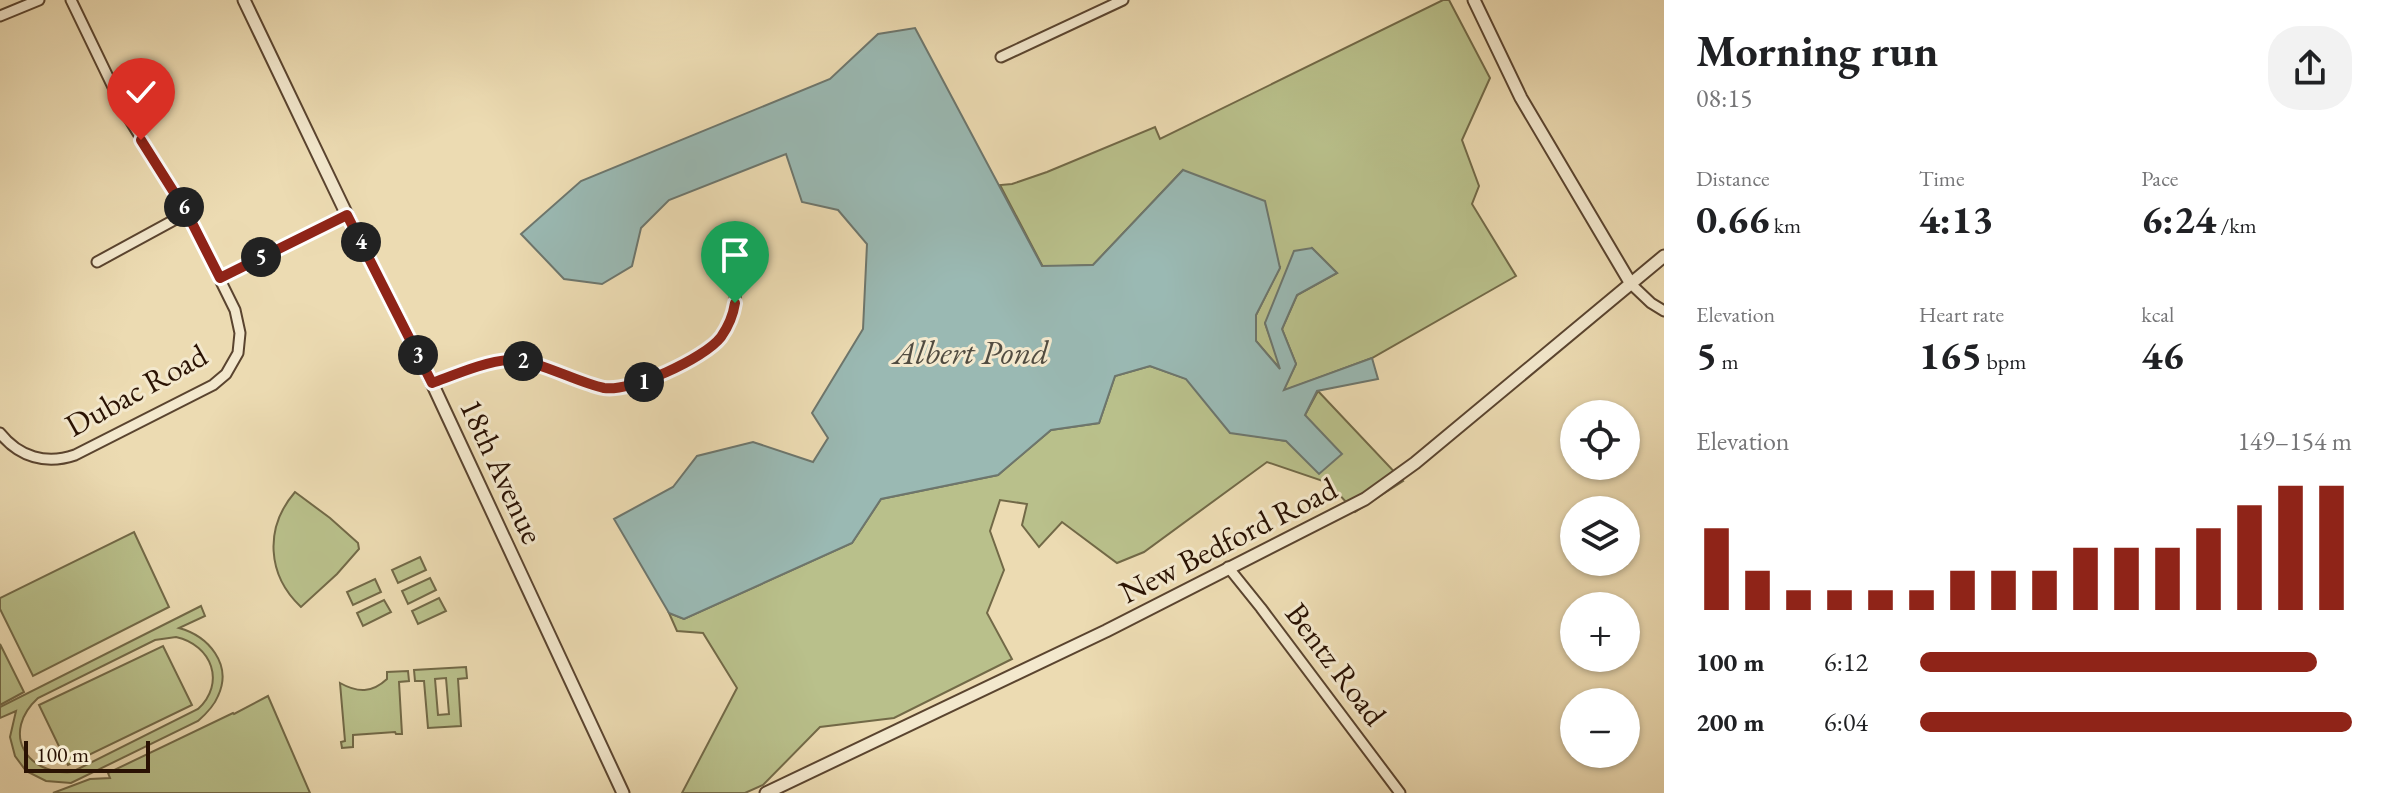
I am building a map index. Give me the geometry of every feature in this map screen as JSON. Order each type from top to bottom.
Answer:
[{"type":"street","points":[[0,16],[39,0]]},
{"type":"street","name":"Dubac Road","points":[[0,433],[14,447],[30,456],[65,458],[213,385],[226,374],[235,360],[240,333],[238,317],[220,278],[187,213],[130,122],[71,0]]},
{"type":"street","name":"18th Avenue","points":[[244,0],[432,383],[622,793]]},
{"type":"street","points":[[1001,57],[1123,0]]},
{"type":"street","points":[[1474,0],[1521,98],[1631,284],[1664,311]]},
{"type":"street","points":[[97,262],[187,213]]},
{"type":"street","points":[[220,278],[347,215]]},
{"type":"street","name":"New Bedford Road","points":[[766,793],[1106,631],[1314,526],[1391,483],[1664,256]]},
{"type":"street","points":[[432,383],[509,360],[526,362],[602,387],[621,388],[640,384],[706,351],[720,339],[733,312],[737,269]]},
{"type":"street","name":"Bentz Road","points":[[1228,567],[1400,793]]},
{"type":"green space","points":[[1443,0],[1449,0],[1490,78],[1462,140],[1479,186],[1472,204],[1516,276],[1372,358],[1283,391],[1296,364],[1282,329],[1297,295],[1337,273],[1312,248],[1265,323],[1282,371],[1256,341],[1256,315],[1280,267],[1183,170],[1093,265],[1043,267],[1000,185],[1047,172],[1155,127],[1160,139]]},
{"type":"green space","points":[[1150,366],[1187,379],[1230,432],[1286,441],[1318,391],[1403,481],[1355,512],[1329,483],[1267,462],[1144,552],[1117,563],[1062,522],[1039,547],[1022,525],[1027,504],[1000,500],[990,531],[1004,570],[987,613],[1012,659],[894,718],[820,727],[763,785],[745,793],[682,793],[737,688],[703,633],[677,631],[669,613],[684,619],[852,543],[881,499],[998,475],[1051,430],[1099,423],[1115,376]]},
{"type":"green space","points":[[295,492],[330,518],[358,543],[359,549],[301,607],[281,581],[274,551],[278,521]]},
{"type":"green space","points":[[134,532],[169,607],[33,676],[0,609],[0,598]]},
{"type":"green space","points":[[420,557],[426,570],[398,583],[392,570]]},
{"type":"green space","points":[[430,578],[436,590],[408,604],[402,591]]},
{"type":"green space","points":[[375,579],[381,592],[353,605],[347,592]]},
{"type":"green space","points":[[439,598],[446,611],[418,624],[412,611]]},
{"type":"green space","points":[[384,600],[391,612],[363,626],[357,613]]},
{"type":"green space","points":[[201,606],[205,616],[179,628],[199,638],[215,653],[220,663],[222,684],[210,710],[198,721],[71,783],[46,781],[26,771],[15,756],[10,737],[16,711],[0,718],[0,707]],"holes":[[[176,637],[188,641],[206,656],[213,677],[207,699],[198,709],[72,772],[56,771],[31,759],[20,737],[21,724],[38,698],[155,640]]]},
{"type":"green space","points":[[0,644],[24,692],[0,705]]},
{"type":"green space","points":[[163,646],[192,705],[68,765],[39,705]]},
{"type":"green space","points":[[466,667],[467,678],[458,679],[461,726],[428,728],[424,681],[415,681],[414,670]],"holes":[[[446,678],[449,714],[438,715],[435,679]]]},
{"type":"green space","points":[[408,671],[409,681],[399,682],[402,734],[353,735],[353,747],[342,748],[341,742],[345,741],[340,683],[353,689],[370,689],[387,679],[387,672]]},
{"type":"green space","points":[[268,696],[310,793],[53,793],[90,779],[110,778],[108,773]]},
{"type":"water","name":"Albert Pond","points":[[915,28],[1042,266],[1093,265],[1183,170],[1265,201],[1280,268],[1256,315],[1256,341],[1280,369],[1265,323],[1294,251],[1312,248],[1337,273],[1297,295],[1282,329],[1296,364],[1284,390],[1372,358],[1378,379],[1317,391],[1305,415],[1342,454],[1319,474],[1286,441],[1230,433],[1186,379],[1150,366],[1115,376],[1099,423],[1051,430],[998,475],[881,499],[852,543],[684,619],[669,613],[614,519],[673,487],[697,456],[753,442],[813,462],[828,438],[812,413],[863,329],[867,244],[838,210],[802,202],[786,154],[669,200],[641,228],[632,266],[602,284],[564,279],[521,234],[581,181],[830,79],[878,34]]},
{"type":"route","points":[[141,140],[177,195],[220,278],[347,215],[432,383],[496,362],[519,360],[602,387],[630,387],[711,347],[727,327],[735,303]]}]
